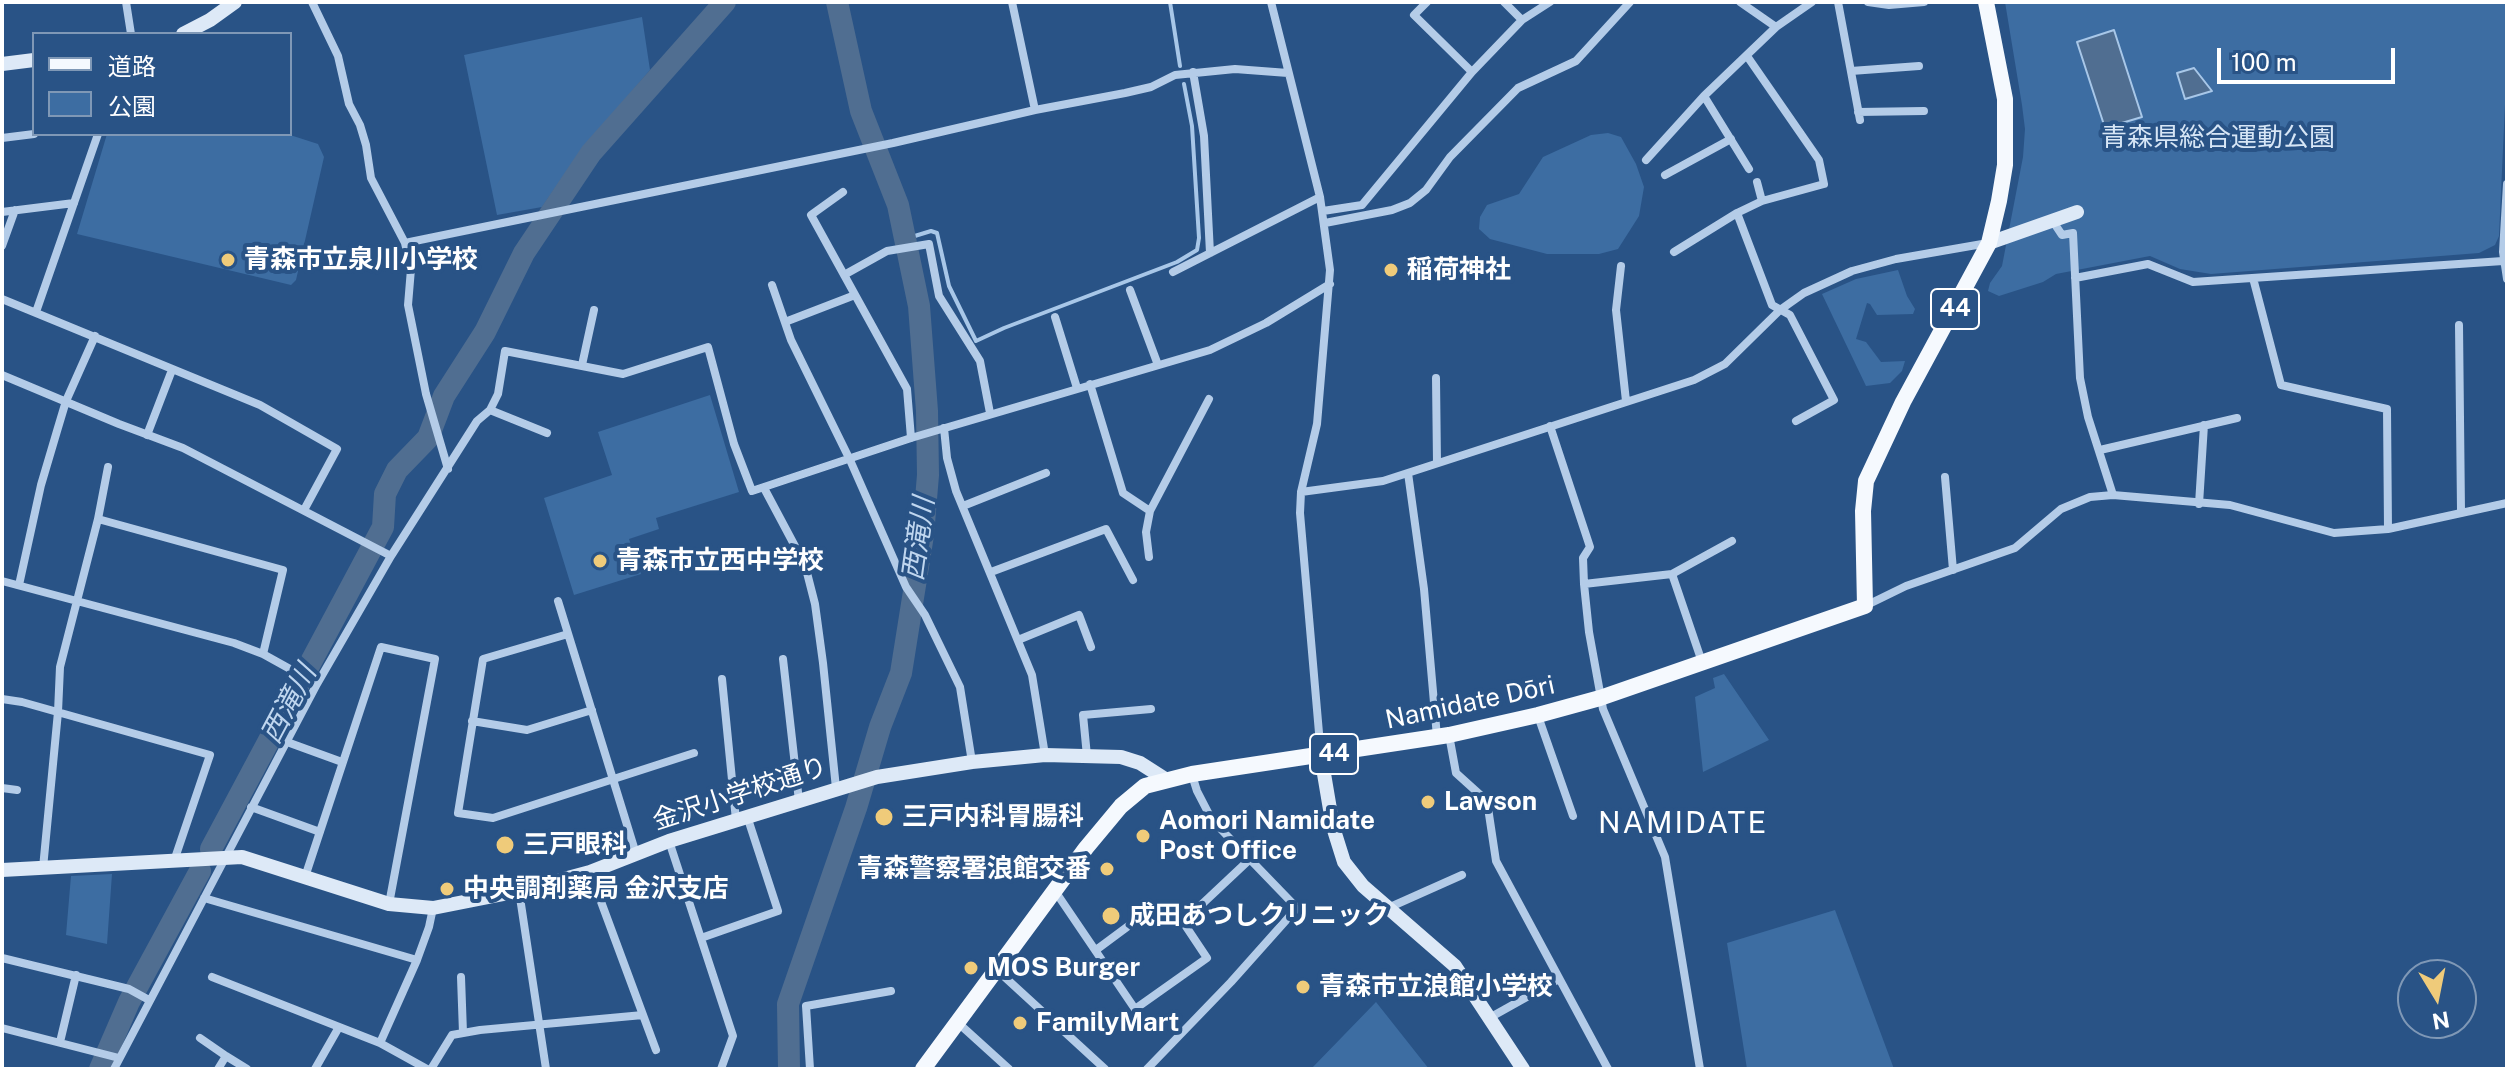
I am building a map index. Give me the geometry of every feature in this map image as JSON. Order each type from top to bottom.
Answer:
[{"type":"main road","name":"44","points":[[1865,606],[1863,495],[1872,464],[1989,243],[2005,165],[2005,99],[1986,2]]},
{"type":"main road","name":"Namidate Dōri","points":[[923,1069],[1055,891],[1134,792],[1165,779],[1443,736],[1538,715],[1600,698],[1865,606]]},
{"type":"street","points":[[126,2],[131,32]]},
{"type":"street","points":[[187,32],[235,2]]},
{"type":"street","points":[[312,2],[338,56],[349,104],[366,145],[371,178],[405,243],[411,269],[408,305],[448,469]]},
{"type":"street","points":[[1012,2],[1035,110]]},
{"type":"street","points":[[1271,2],[1323,211],[1330,284],[1317,424],[1301,492],[1300,513],[1321,756],[1333,827],[1344,862],[1363,886],[1455,966],[1523,1069]]},
{"type":"street","points":[[1427,2],[1414,15],[1472,72]]},
{"type":"street","points":[[1504,2],[1522,20]]},
{"type":"street","points":[[1323,211],[1362,205],[1472,72],[1522,20],[1550,2]]},
{"type":"street","points":[[1325,223],[1392,210],[1410,203],[1426,190],[1450,157],[1518,88],[1576,61],[1630,2]]},
{"type":"street","points":[[1740,2],[1776,27]]},
{"type":"street","points":[[1646,160],[1704,96],[1776,27],[1812,2]]},
{"type":"street","points":[[1838,2],[1859,116],[1924,111]]},
{"type":"street","points":[[1868,2],[1889,5],[1924,2]]},
{"type":"street","points":[[1674,252],[1762,201],[1824,184],[1819,160],[1747,56]]},
{"type":"street","points":[[2,64],[32,60]]},
{"type":"street","points":[[1851,71],[1919,66]]},
{"type":"street","points":[[405,243],[1125,93],[1151,87],[1175,75],[1235,69],[1288,73]]},
{"type":"street","points":[[1193,72],[1204,136],[1210,253]]},
{"type":"street","points":[[1704,96],[1749,169]]},
{"type":"street","points":[[2,138],[32,134]]},
{"type":"street","points":[[36,312],[97,136]]},
{"type":"street","points":[[1665,175],[1731,139]]},
{"type":"street","points":[[1757,182],[1762,201]]},
{"type":"street","points":[[2507,184],[2504,255],[2507,279]]},
{"type":"street","points":[[843,192],[811,215],[907,389],[913,437]]},
{"type":"street","points":[[1173,272],[1320,197]]},
{"type":"street","points":[[2,212],[74,203]]},
{"type":"street","points":[[2,246],[15,210]]},
{"type":"street","points":[[1301,492],[1383,481],[1694,380],[1725,364],[1780,310],[1804,293],[1852,271],[1896,259],[2003,240],[2077,212]]},
{"type":"street","points":[[1737,213],[1772,305],[1790,315],[1834,400],[1796,421]]},
{"type":"street","points":[[2052,220],[2062,235],[2073,233],[2080,378],[2088,417],[2113,495]]},
{"type":"street","points":[[844,275],[887,251],[929,244],[939,296],[980,361],[990,413]]},
{"type":"street","points":[[2075,278],[2148,264],[2193,282],[2504,255]]},
{"type":"street","points":[[1621,266],[1616,310],[1626,401]]},
{"type":"street","points":[[2253,278],[2281,385],[2387,409],[2388,529]]},
{"type":"street","points":[[114,1069],[111,1056],[149,1000],[287,742],[309,679],[477,421],[490,410],[498,394],[505,351],[623,374],[708,347],[734,444],[752,491],[990,413],[1224,344],[1266,323],[1330,284]]},
{"type":"street","points":[[772,285],[791,340],[850,460],[906,587],[925,615],[960,687],[972,762]]},
{"type":"street","points":[[1130,290],[1158,365]]},
{"type":"street","points":[[785,322],[855,295]]},
{"type":"street","points":[[2,299],[260,405],[337,449],[304,510]]},
{"type":"street","points":[[582,365],[594,310]]},
{"type":"street","points":[[1055,317],[1077,388]]},
{"type":"street","points":[[2459,325],[2461,511]]},
{"type":"street","points":[[19,585],[41,485],[66,401],[95,336]]},
{"type":"street","points":[[147,435],[172,370]]},
{"type":"street","points":[[2,375],[212,462],[391,556]]},
{"type":"street","points":[[1436,378],[1437,463]]},
{"type":"street","points":[[1090,384],[1123,493],[1150,511]]},
{"type":"street","points":[[1149,557],[1146,532],[1150,511],[1209,399]]},
{"type":"street","points":[[490,410],[547,433]]},
{"type":"street","points":[[2100,450],[2237,418]]},
{"type":"street","points":[[2199,504],[2204,425]]},
{"type":"street","points":[[1550,426],[1590,547],[1583,558],[1584,584],[1600,698],[1665,857],[1700,1069]]},
{"type":"street","points":[[941,429],[963,506],[1032,675],[1045,755]]},
{"type":"street","points":[[43,868],[60,667],[98,519],[108,467]]},
{"type":"street","points":[[963,506],[1046,473]]},
{"type":"street","points":[[1408,473],[1443,736],[1456,773],[1487,801],[1496,861],[1608,1069]]},
{"type":"street","points":[[1945,477],[1953,570]]},
{"type":"street","points":[[764,488],[805,565],[843,786]]},
{"type":"street","points":[[1865,606],[1906,586],[2015,548],[2061,509],[2090,497],[2113,495],[2230,505],[2334,533],[2388,529],[2507,503]]},
{"type":"street","points":[[98,519],[283,570],[263,654]]},
{"type":"street","points":[[991,572],[1106,529],[1133,580]]},
{"type":"street","points":[[1584,584],[1672,574],[1732,541]]},
{"type":"street","points":[[1672,574],[1703,663]]},
{"type":"street","points":[[2,581],[234,643],[263,654],[309,679]]},
{"type":"street","points":[[558,601],[636,854]]},
{"type":"street","points":[[1018,640],[1079,615],[1091,647]]},
{"type":"street","points":[[568,634],[483,659],[458,813],[493,818],[694,753]]},
{"type":"street","points":[[305,877],[381,647],[435,659],[389,904]]},
{"type":"street","points":[[783,659],[799,801]]},
{"type":"street","points":[[701,938],[778,911],[741,818],[722,679]]},
{"type":"street","points":[[2,699],[210,755],[174,861]]},
{"type":"street","points":[[1087,756],[1083,715],[1151,709]]},
{"type":"street","points":[[472,721],[527,730],[592,710]]},
{"type":"street","points":[[1538,715],[1573,816]]},
{"type":"street","points":[[287,742],[342,762]]},
{"type":"street","name":"金沢小学校通り","points":[[2,870],[242,857],[389,904],[433,908],[519,891],[590,872],[669,841],[877,777],[972,762],[1045,755],[1121,757],[1140,763],[1165,779]]},
{"type":"street","points":[[1147,1069],[1297,908],[1212,820],[1192,774]]},
{"type":"street","points":[[2,788],[17,790]]},
{"type":"street","points":[[251,807],[320,832]]},
{"type":"street","points":[[669,841],[733,1036],[721,1069]]},
{"type":"street","points":[[1055,891],[1135,1009],[1207,958],[1183,922],[1249,860]]},
{"type":"street","points":[[590,872],[656,1050]]},
{"type":"street","points":[[1388,908],[1462,875]]},
{"type":"street","points":[[519,891],[546,1069]]},
{"type":"street","points":[[204,898],[417,960]]},
{"type":"street","points":[[1096,950],[1154,907]]},
{"type":"street","points":[[380,1043],[417,960],[433,908]]},
{"type":"street","points":[[2,958],[76,975],[149,1000]]},
{"type":"street","points":[[997,970],[1105,1069]]},
{"type":"street","points":[[60,1042],[76,975]]},
{"type":"street","points":[[212,977],[380,1043],[429,1069],[452,1035],[643,1015]]},
{"type":"street","points":[[461,977],[463,1033]]},
{"type":"street","points":[[1491,1017],[1559,979]]},
{"type":"street","points":[[810,1069],[806,1006],[891,991]]},
{"type":"street","points":[[956,1021],[1009,1069]]},
{"type":"street","points":[[315,1069],[339,1027]]},
{"type":"street","points":[[2,1028],[111,1056]]},
{"type":"street","points":[[200,1038],[247,1069]]},
{"type":"street","points":[[218,1069],[226,1056]]},
{"type":"green space","name":"青森県総合運動公園","points":[[2005,2],[2507,2],[2499,236],[2495,245],[2479,253],[2211,274],[2180,269],[2150,256],[2056,274],[2043,282],[1999,296],[1988,291],[2002,266],[2023,157],[2025,129]]},
{"type":"green space","points":[[642,17],[650,70],[579,153],[542,207],[497,215],[464,55]]},
{"type":"green space","points":[[1608,133],[1621,137],[1644,187],[1639,216],[1618,249],[1599,254],[1547,254],[1490,239],[1479,229],[1480,217],[1487,205],[1519,194],[1543,157],[1591,135]]},
{"type":"green space","points":[[106,136],[292,136],[318,144],[324,157],[296,280],[291,285],[77,234]]},
{"type":"green space","points":[[1898,270],[1915,309],[1913,314],[1877,315],[1867,303],[1856,339],[1866,342],[1881,362],[1905,361],[1902,371],[1890,383],[1866,386],[1822,294],[1856,279]]},
{"type":"green space","points":[[710,395],[739,492],[656,518],[659,529],[629,539],[641,574],[574,595],[544,498],[612,475],[598,432]]},
{"type":"green space","points":[[1724,674],[1769,740],[1703,772],[1695,697],[1715,688],[1713,678]]},
{"type":"green space","points":[[112,874],[107,944],[66,935],[71,876]]},
{"type":"green space","points":[[1835,910],[1894,1069],[1747,1069],[1727,943]]},
{"type":"green space","points":[[1376,1002],[1429,1069],[1311,1069]]},
{"type":"shaded area","points":[[2114,30],[2142,117],[2105,128],[2077,42]]},
{"type":"shaded area","points":[[2194,68],[2212,91],[2185,99],[2177,73]]},
{"type":"waterway","name":"西滝川","points":[[211,849],[383,527],[385,494],[397,470],[428,438],[444,396],[485,332],[524,253],[591,153],[725,2]]},
{"type":"waterway","name":"西滝川","points":[[789,1069],[788,1004],[856,808],[880,727],[901,673],[923,535],[928,475],[927,411],[919,306],[898,205],[861,111],[837,2]]},
{"type":"waterway","points":[[1170,2],[1180,66]]},
{"type":"waterway","points":[[905,239],[931,231],[937,233],[949,286],[976,341],[1177,262],[1197,250],[1199,238],[1192,126],[1184,84]]},
{"type":"waterway","name":"西滝川","points":[[100,1069],[129,1002],[200,871]]},
{"type":"place","name":"青森市立泉川小学校","points":[[228,260]]},
{"type":"place","name":"稲荷神社","points":[[1391,270]]},
{"type":"place","name":"青森市立西中学校","points":[[600,561]]},
{"type":"place","name":"Lawson","points":[[1428,802]]},
{"type":"place","name":"三戸内科胃腸科","points":[[884,817]]},
{"type":"place","name":"Aomori Namidate Post Office","points":[[1143,836]]},
{"type":"place","name":"三戸眼科","points":[[505,845]]},
{"type":"place","name":"青森警察署浪館交番","points":[[1107,869]]},
{"type":"place","name":"中央調剤薬局 金沢支店","points":[[447,889]]},
{"type":"place","name":"成田あつしクリニック","points":[[1111,916]]},
{"type":"place","name":"MOS Burger","points":[[971,968]]},
{"type":"place","name":"青森市立浪館小学校","points":[[1303,987]]},
{"type":"place","name":"FamilyMart","points":[[1020,1023]]},
{"type":"district","name":"NAMIDATE","points":[[1683,824]]}]
